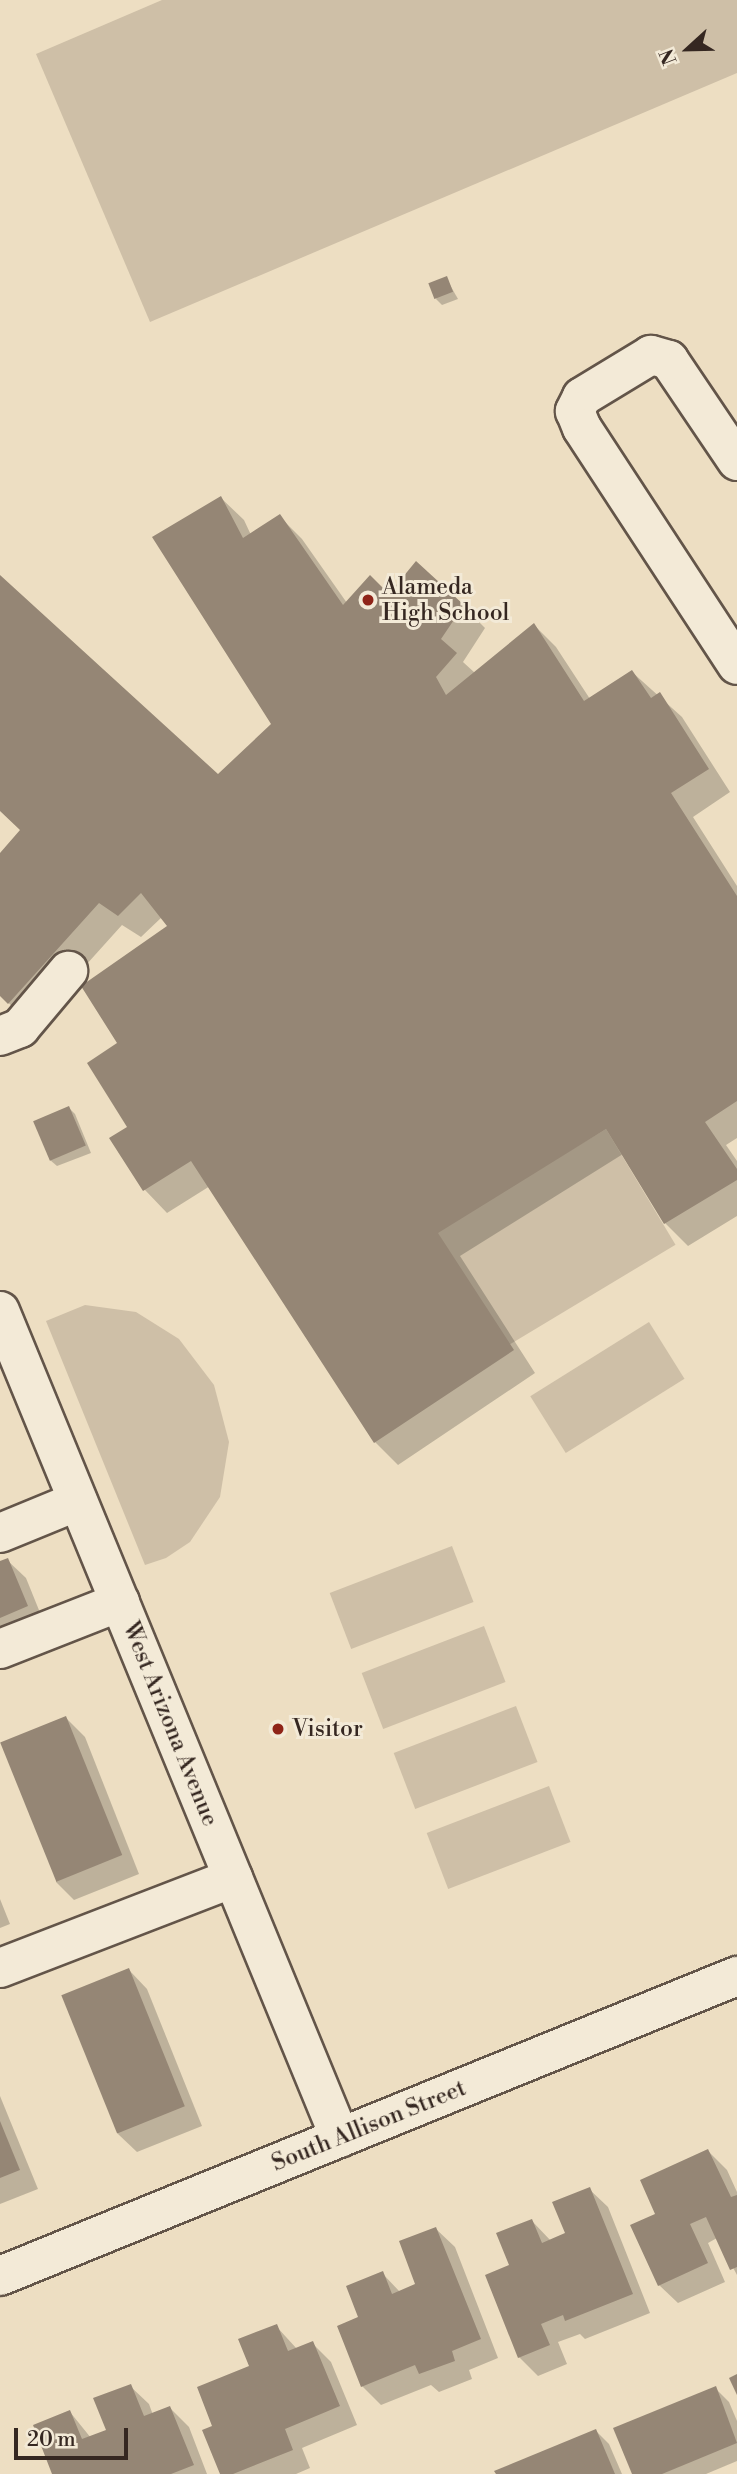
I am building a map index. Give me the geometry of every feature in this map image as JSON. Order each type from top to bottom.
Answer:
[{"type":"street","points":[[737,461],[669,360],[651,355],[582,397],[575,411],[582,428],[737,665]]},
{"type":"street","points":[[0,1036],[20,1028],[68,971]]},
{"type":"street","name":"West Arizona Avenue","points":[[0,1311],[340,2138]]},
{"type":"street","points":[[0,1533],[78,1502]]},
{"type":"street","points":[[0,1649],[120,1602]]},
{"type":"street","points":[[0,1968],[233,1878]]},
{"type":"street","name":"South Allison Street","points":[[0,2276],[737,1976]]},
{"type":"shaded area","points":[[162,0],[737,0],[737,73],[150,322],[36,54]]},
{"type":"shaded area","points":[[606,1129],[676,1245],[506,1347],[436,1231]]},
{"type":"shaded area","points":[[85,1305],[136,1312],[179,1339],[214,1385],[229,1442],[220,1497],[190,1542],[166,1558],[145,1565],[46,1321]]},
{"type":"shaded area","points":[[649,1322],[685,1379],[566,1453],[530,1396]]},
{"type":"shaded area","points":[[452,1546],[474,1602],[351,1649],[330,1593]]},
{"type":"shaded area","points":[[484,1626],[506,1682],[383,1729],[362,1673]]},
{"type":"shaded area","points":[[516,1706],[538,1762],[415,1809],[394,1753]]},
{"type":"shaded area","points":[[549,1786],[571,1842],[448,1889],[427,1833]]},
{"type":"building","points":[[447,276],[453,292],[434,299],[428,283]]},
{"type":"building","points":[[221,496],[243,538],[280,514],[343,605],[370,575],[389,594],[416,561],[464,605],[441,639],[457,653],[436,677],[446,695],[534,623],[584,701],[632,670],[651,698],[660,692],[709,769],[671,793],[737,896],[737,1101],[705,1122],[737,1169],[737,1180],[664,1224],[606,1129],[438,1233],[514,1350],[374,1443],[191,1161],[143,1191],[109,1138],[127,1127],[87,1063],[117,1043],[81,986],[167,926],[141,893],[118,916],[99,903],[8,1004],[0,996],[0,853],[20,830],[0,811],[0,575],[218,774],[271,724],[152,537]]},
{"type":"building","points":[[69,1106],[86,1146],[50,1161],[33,1121]]},
{"type":"building","points":[[8,1558],[28,1606],[0,1618],[0,1561]]},
{"type":"building","points":[[66,1716],[122,1855],[56,1882],[0,1743]]},
{"type":"building","points":[[129,1968],[185,2106],[117,2133],[61,1995]]},
{"type":"building","points":[[0,2121],[20,2170],[0,2178]]},
{"type":"building","points":[[708,2149],[731,2197],[737,2195],[737,2267],[730,2270],[706,2217],[690,2224],[708,2263],[658,2286],[630,2225],[655,2214],[640,2180]]},
{"type":"building","points":[[590,2187],[633,2294],[565,2321],[563,2315],[541,2324],[550,2345],[518,2358],[485,2275],[509,2265],[496,2233],[532,2219],[542,2243],[565,2233],[552,2202]]},
{"type":"building","points":[[436,2227],[481,2339],[452,2351],[455,2361],[419,2374],[415,2365],[361,2387],[337,2326],[358,2317],[346,2286],[383,2271],[392,2294],[415,2284],[399,2241]]},
{"type":"building","points":[[277,2324],[288,2351],[313,2341],[340,2406],[285,2429],[293,2450],[233,2474],[220,2474],[202,2430],[212,2426],[197,2387],[249,2366],[238,2339]]},
{"type":"building","points":[[737,2374],[737,2395],[729,2378]]},
{"type":"building","points":[[131,2384],[144,2416],[170,2406],[194,2465],[171,2474],[52,2474],[33,2425],[70,2410],[82,2439],[106,2430],[93,2398]]},
{"type":"building","points":[[716,2386],[737,2443],[662,2474],[632,2474],[613,2428]]},
{"type":"building","points":[[596,2429],[615,2474],[496,2474],[494,2471]]},
{"type":"place","name":"Alameda High School","points":[[368,600]]},
{"type":"place","name":"Visitor","points":[[278,1729]]}]
